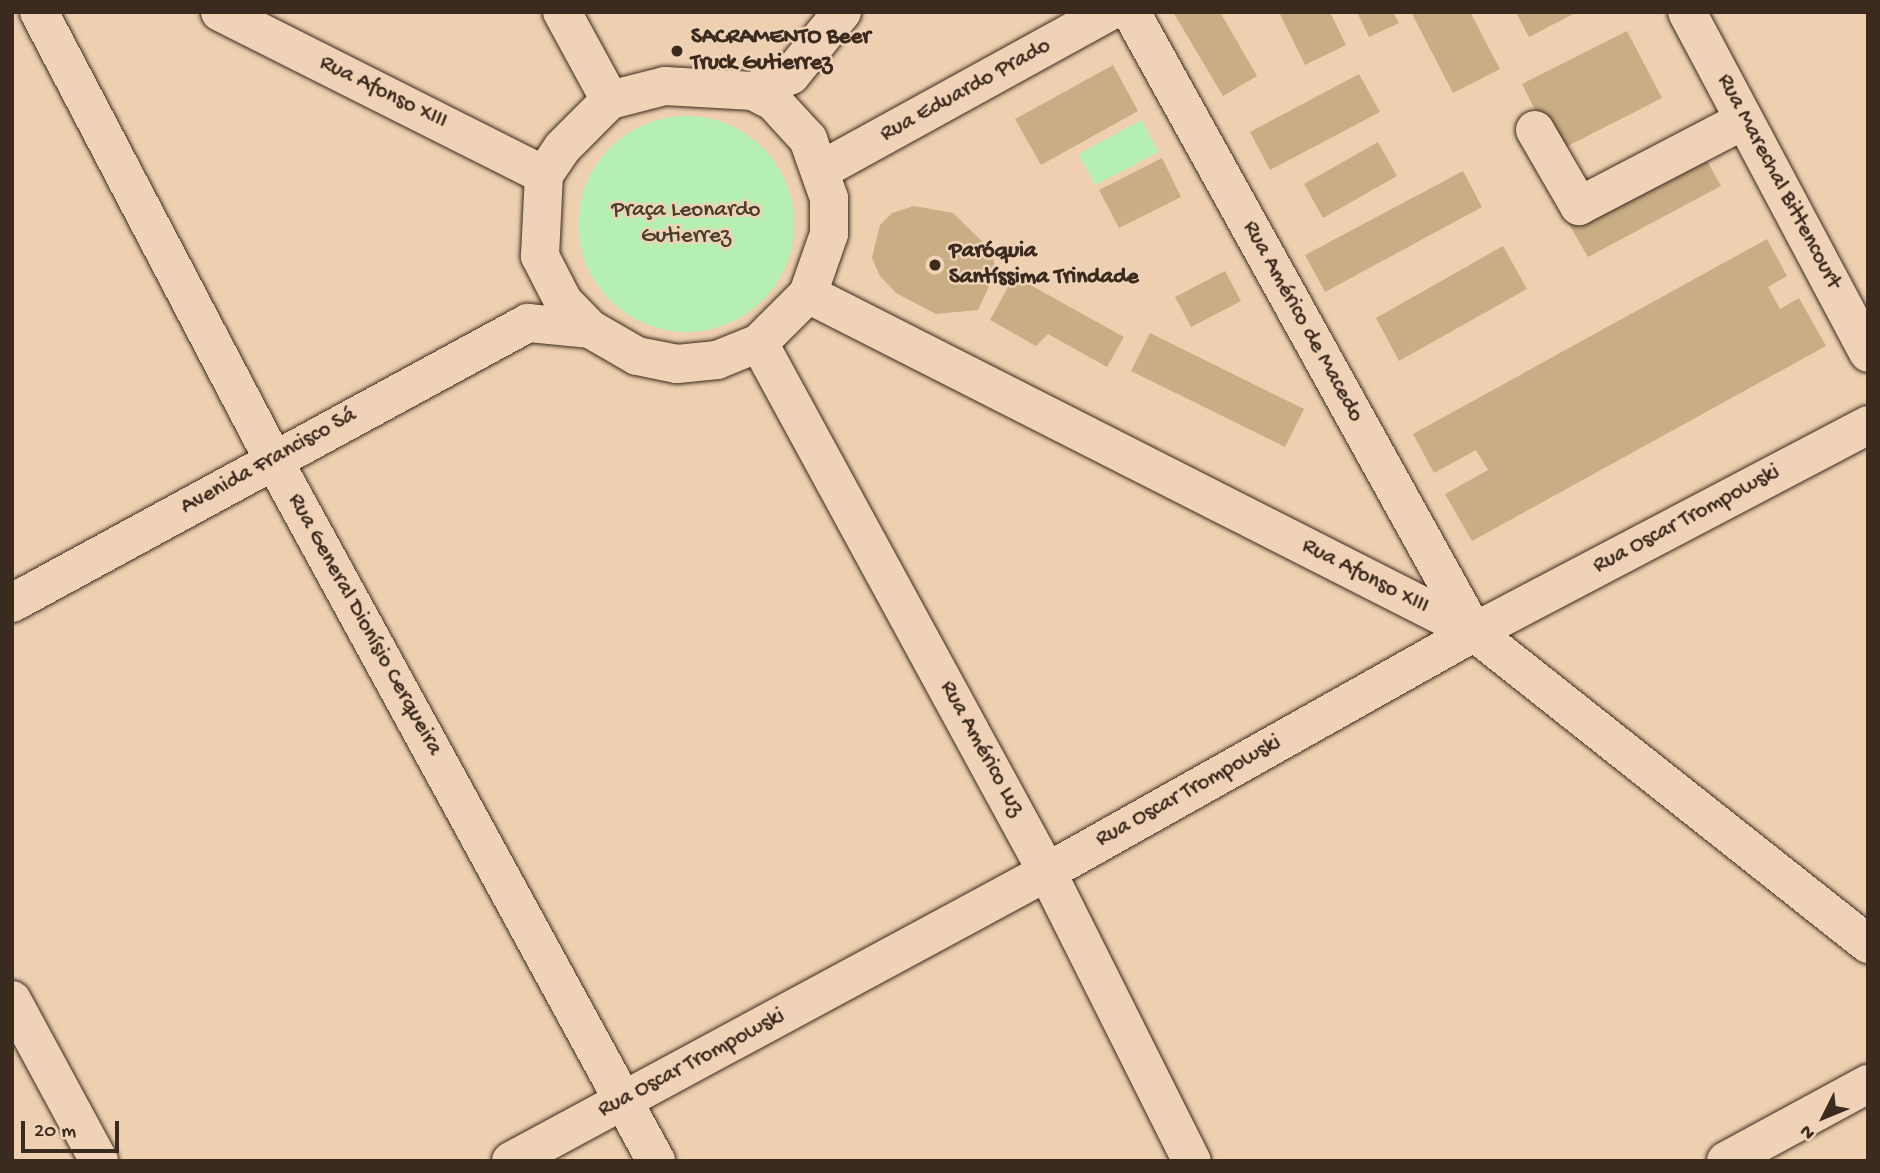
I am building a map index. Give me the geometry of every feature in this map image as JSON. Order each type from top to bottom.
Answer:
[{"type":"street","name":"Rua General Dionísio Cerqueira","points":[[39,12],[273,458],[656,1161]]},
{"type":"street","name":"Rua Afonso XIII","points":[[220,12],[544,175]]},
{"type":"street","points":[[562,12],[610,100]]},
{"type":"street","points":[[590,329],[528,323],[538,297],[544,175],[610,100],[665,86],[753,90],[791,75],[842,12]]},
{"type":"street","name":"Rua Eduardo Prado","points":[[823,169],[1108,12]]},
{"type":"street","name":"Rua Américo de Macedo","points":[[1131,12],[1474,632]]},
{"type":"street","name":"Rua Marechal Bittencourt","points":[[1687,12],[1868,352]]},
{"type":"street","points":[[790,115],[791,75]]},
{"type":"street","points":[[540,256],[563,301],[590,329],[637,356],[677,364],[717,360],[759,344],[808,294],[829,234],[823,169],[790,115],[753,90]]},
{"type":"street","points":[[1535,130],[1579,206],[1744,120]]},
{"type":"street","name":"Rua Afonso XIII","points":[[808,294],[1474,632],[1868,944]]},
{"type":"street","name":"Avenida Francisco Sá","points":[[12,603],[273,458],[528,323]]},
{"type":"street","name":"Rua Américo Luz","points":[[759,344],[1047,872],[1192,1161]]},
{"type":"street","name":"Rua Oscar Trompowski","points":[[511,1161],[1047,872],[1474,632],[1868,425]]},
{"type":"street","points":[[12,1000],[99,1161]]},
{"type":"street","points":[[1726,1161],[1868,1084]]},
{"type":"green space","name":"Praça Leonardo Gutierrez","points":[[686,116],[707,118],[727,125],[746,134],[762,148],[776,164],[785,183],[792,203],[792,245],[785,265],[776,284],[762,300],[746,314],[727,323],[707,330],[686,332],[665,330],[645,323],[626,314],[610,300],[596,284],[587,265],[580,245],[578,224],[580,203],[587,183],[596,164],[610,148],[626,134],[645,125],[665,118]]},
{"type":"green space","points":[[1141,120],[1158,152],[1095,185],[1078,154]]},
{"type":"building","points":[[1173,12],[1220,12],[1257,76],[1223,96]]},
{"type":"building","points":[[1279,12],[1330,12],[1346,45],[1305,65]]},
{"type":"building","points":[[1357,12],[1393,12],[1399,23],[1369,37]]},
{"type":"building","points":[[1411,12],[1470,12],[1500,69],[1453,93]]},
{"type":"building","points":[[1516,12],[1577,12],[1529,37]]},
{"type":"building","points":[[1627,31],[1662,98],[1556,152],[1522,84]]},
{"type":"building","points":[[1113,65],[1138,111],[1041,165],[1015,119]]},
{"type":"building","points":[[1359,74],[1380,112],[1270,170],[1250,132]]},
{"type":"building","points":[[1378,142],[1397,176],[1323,218],[1304,184]]},
{"type":"building","points":[[1699,146],[1721,186],[1588,257],[1567,221]]},
{"type":"building","points":[[1162,158],[1181,197],[1119,228],[1099,190]]},
{"type":"building","points":[[1463,171],[1482,207],[1325,292],[1305,255]]},
{"type":"building","name":"Paróquia Santíssima Trindade","points":[[914,206],[953,213],[991,250],[996,271],[978,310],[936,314],[896,293],[880,276],[872,258],[880,225],[892,213]]},
{"type":"building","points":[[1767,239],[1787,276],[1768,287],[1780,309],[1799,298],[1826,346],[1472,541],[1445,494],[1488,470],[1476,450],[1434,473],[1413,434]]},
{"type":"building","points":[[1503,246],[1527,289],[1399,361],[1376,318]]},
{"type":"building","points":[[1225,271],[1241,301],[1191,327],[1175,297]]},
{"type":"building","points":[[1014,276],[1124,337],[1107,367],[1048,334],[1036,346],[990,320]]},
{"type":"building","points":[[1150,333],[1304,409],[1285,447],[1131,371]]},
{"type":"place","name":"SACRAMENTO Beer Truck Gutierrez","points":[[677,51]]},
{"type":"place","name":"Paróquia Santíssima Trindade","points":[[935,265]]}]
